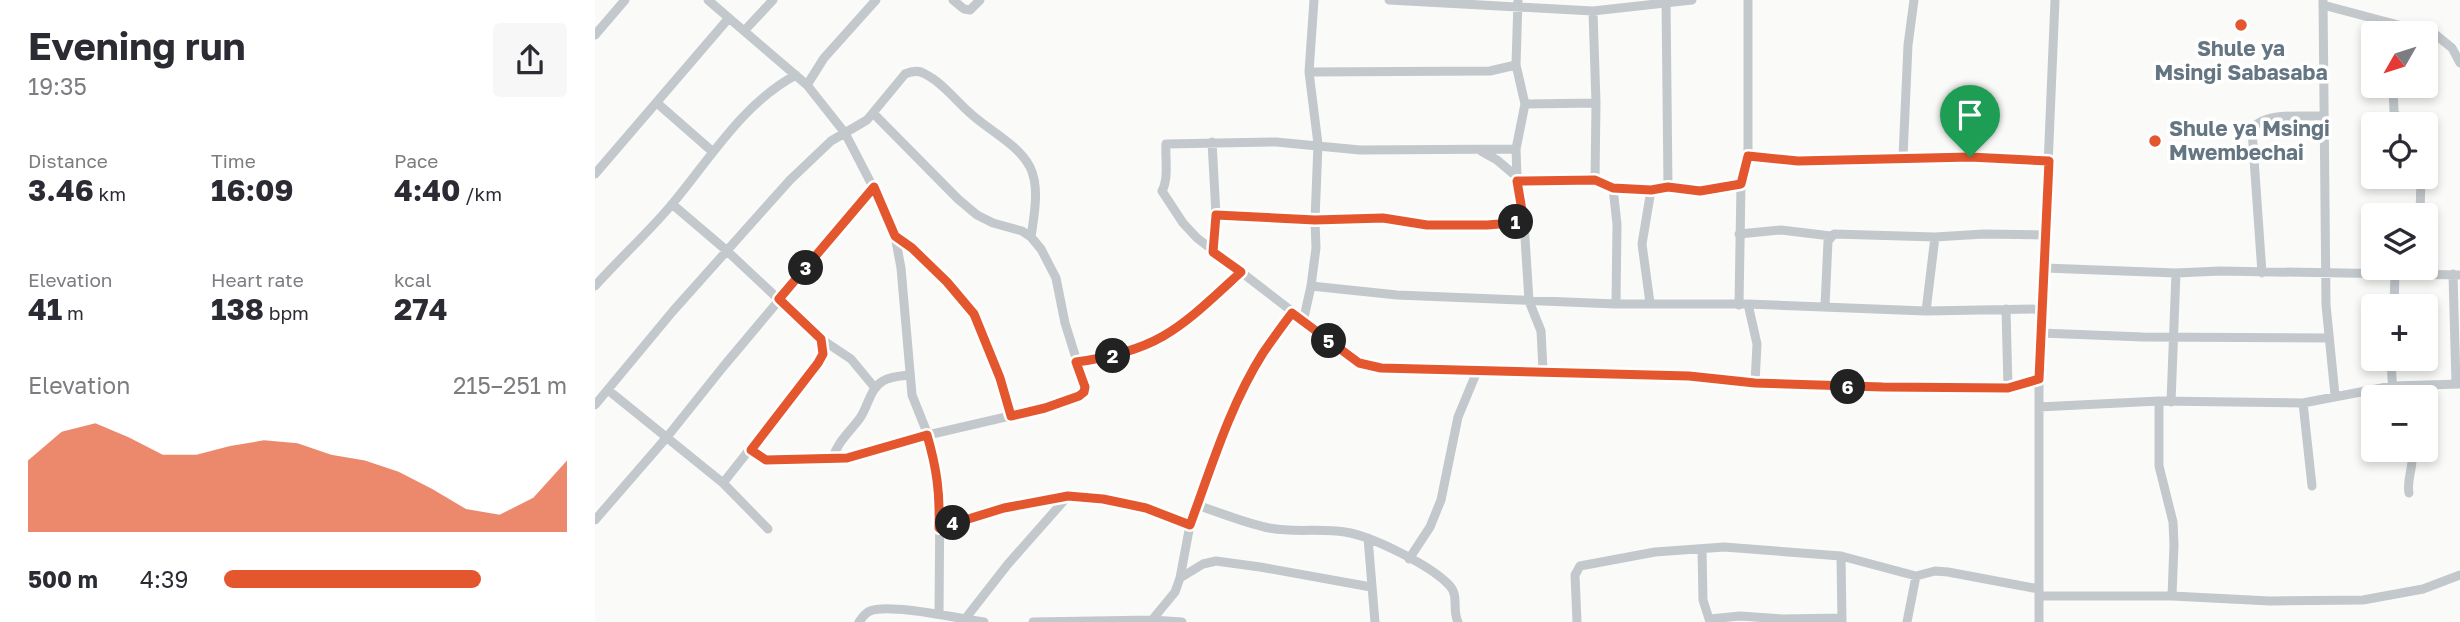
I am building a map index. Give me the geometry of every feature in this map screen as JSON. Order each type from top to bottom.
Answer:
[{"type":"street","points":[[595,36],[625,0]]},
{"type":"street","points":[[708,0],[807,85],[845,133],[874,187],[895,236],[905,296],[912,396],[927,435],[940,488],[939,614]]},
{"type":"street","points":[[745,30],[773,0]]},
{"type":"street","points":[[807,85],[824,58],[876,0]]},
{"type":"street","points":[[953,0],[964,9],[970,10],[980,0]]},
{"type":"street","points":[[1303,322],[1316,248],[1318,144],[1309,72],[1314,0]]},
{"type":"street","points":[[1389,0],[1518,3],[1593,11],[1692,0]]},
{"type":"street","points":[[1748,0],[1748,156],[1741,184],[1739,234],[1744,304],[1757,344],[1755,383]]},
{"type":"street","points":[[1903,158],[1908,45],[1914,0]]},
{"type":"street","points":[[2039,622],[2039,379],[2055,0]]},
{"type":"street","points":[[1666,2],[1668,187]]},
{"type":"street","points":[[1518,3],[1516,65],[1525,103],[1516,149],[1517,179],[1524,222],[1529,301],[1541,331],[1543,370]]},
{"type":"street","points":[[2335,396],[2329,338],[2327,273],[2323,3],[2372,21]]},
{"type":"street","points":[[1593,11],[1595,180]]},
{"type":"street","points":[[595,174],[728,19]]},
{"type":"street","points":[[2438,37],[2452,48],[2460,63]]},
{"type":"street","points":[[1309,72],[1490,71],[1516,65]]},
{"type":"street","points":[[595,405],[726,250],[815,155],[831,141],[867,120],[905,74],[922,72],[932,77],[972,116],[1023,156],[1031,169],[1035,198],[1031,236]]},
{"type":"street","points":[[595,286],[672,204],[756,104],[777,85],[796,75]]},
{"type":"street","points":[[657,103],[713,152]]},
{"type":"street","points":[[1525,103],[1596,103]]},
{"type":"street","points":[[751,450],[766,460],[859,456],[927,435],[1045,408],[1084,392],[1085,387],[1076,362],[1056,278],[1041,249],[1031,236],[993,223],[977,215],[958,200],[873,113]]},
{"type":"street","points":[[2262,273],[2252,130],[2259,121],[2267,117],[2324,116]]},
{"type":"street","points":[[1212,142],[1216,215],[1213,252]]},
{"type":"street","points":[[1516,149],[1360,150],[1318,144],[1167,144],[1164,166],[1166,183],[1162,191],[1183,223],[1213,252],[1359,363],[1381,368],[1543,370],[1689,376],[1755,383],[1828,386],[2008,388],[2039,379]]},
{"type":"street","points":[[1469,150],[1483,152],[1497,160],[1517,179],[1595,180],[1613,188],[1651,190],[1668,187],[1700,191],[1741,184]]},
{"type":"street","points":[[1748,156],[1798,161],[1970,157],[2049,161]]},
{"type":"street","points":[[595,520],[874,187]]},
{"type":"street","points":[[1613,188],[1617,224],[1616,304]]},
{"type":"street","points":[[1650,303],[1642,244],[1651,190]]},
{"type":"street","points":[[672,204],[726,250],[821,339],[851,359],[875,388]]},
{"type":"street","points":[[1216,215],[1315,220],[1383,218],[1427,225],[1524,222]]},
{"type":"street","points":[[1739,234],[1781,230],[1831,236],[2045,235]]},
{"type":"street","points":[[895,236],[912,248],[947,282],[974,314],[995,365],[1011,416]]},
{"type":"street","points":[[1825,306],[1827,251],[1831,236]]},
{"type":"street","points":[[1926,311],[1935,237]]},
{"type":"street","points":[[2045,268],[2176,274],[2220,271],[2361,274]]},
{"type":"street","points":[[1076,362],[1125,353],[1166,336],[1185,323],[1241,272]]},
{"type":"street","points":[[2425,385],[2458,384],[2457,275],[2438,273]]},
{"type":"street","points":[[2171,402],[2176,274]]},
{"type":"street","points":[[1311,286],[1397,296],[1616,304],[1744,304],[1926,311],[2041,309]]},
{"type":"street","points":[[2007,309],[2008,388]]},
{"type":"street","points":[[1152,620],[1175,592],[1190,525],[1243,393],[1262,355],[1292,313]]},
{"type":"street","points":[[2041,333],[2329,338]]},
{"type":"street","points":[[723,483],[818,363],[823,354],[821,339]]},
{"type":"street","points":[[1409,559],[1430,527],[1441,500],[1458,418],[1478,369]]},
{"type":"street","points":[[832,459],[838,443],[859,420],[875,388],[889,378],[910,375]]},
{"type":"street","points":[[608,390],[723,483],[768,529]]},
{"type":"street","points":[[2039,407],[2159,401],[2303,403],[2361,391]]},
{"type":"street","points":[[2159,401],[2159,466],[2173,522],[2175,545],[2172,596]]},
{"type":"street","points":[[2303,403],[2312,486]]},
{"type":"street","points":[[2409,493],[2408,479],[2412,462]]},
{"type":"street","points":[[939,528],[1004,508],[1068,496],[1103,499],[1146,508],[1190,525]]},
{"type":"street","points":[[965,619],[1008,564],[1068,496]]},
{"type":"street","points":[[1197,505],[1270,528],[1345,532],[1368,538],[1409,559],[1450,586],[1454,593],[1455,616],[1458,622]]},
{"type":"street","points":[[1368,538],[1375,622]]},
{"type":"street","points":[[1577,622],[1575,575],[1580,566],[1655,552],[1724,547],[1841,556],[1916,576],[1935,571],[1948,572],[2039,592],[2172,596],[2232,601],[2363,600],[2423,589],[2460,575]]},
{"type":"street","points":[[1702,550],[1703,600],[1710,621],[1732,616],[1782,621],[1842,620],[1841,556]]},
{"type":"street","points":[[1180,578],[1203,564],[1216,561],[1371,587]]},
{"type":"street","points":[[1907,622],[1916,576]]},
{"type":"street","points":[[859,622],[872,610],[939,614],[984,622]]},
{"type":"street","points":[[1033,622],[1182,622]]},
{"type":"place","name":"Shule ya Msingi Sabasaba","points":[[2241,25]]},
{"type":"place","name":"Shule ya Msingi Mwembechai","points":[[2155,141]]},
{"type":"route","points":[[1748,156],[1798,161],[1970,157],[2049,161],[2039,379],[2008,388],[1814,386],[1689,376],[1543,370],[1381,368],[1359,363],[1292,313],[1262,355],[1243,393],[1223,437],[1190,525],[1146,508],[1103,499],[1068,496],[1004,508],[939,528],[940,488],[927,435],[847,458],[775,461],[766,460],[751,450],[823,354],[821,339],[779,299],[874,187],[895,236],[912,248],[947,282],[974,314],[986,338],[1011,416],[1079,396],[1085,387],[1076,362],[1125,353],[1166,336],[1185,323],[1241,272],[1213,252],[1216,215],[1315,220],[1383,218],[1427,225],[1487,225],[1524,222],[1517,181],[1595,180],[1613,188],[1651,190],[1668,187],[1700,191],[1741,184],[1748,156]]}]
